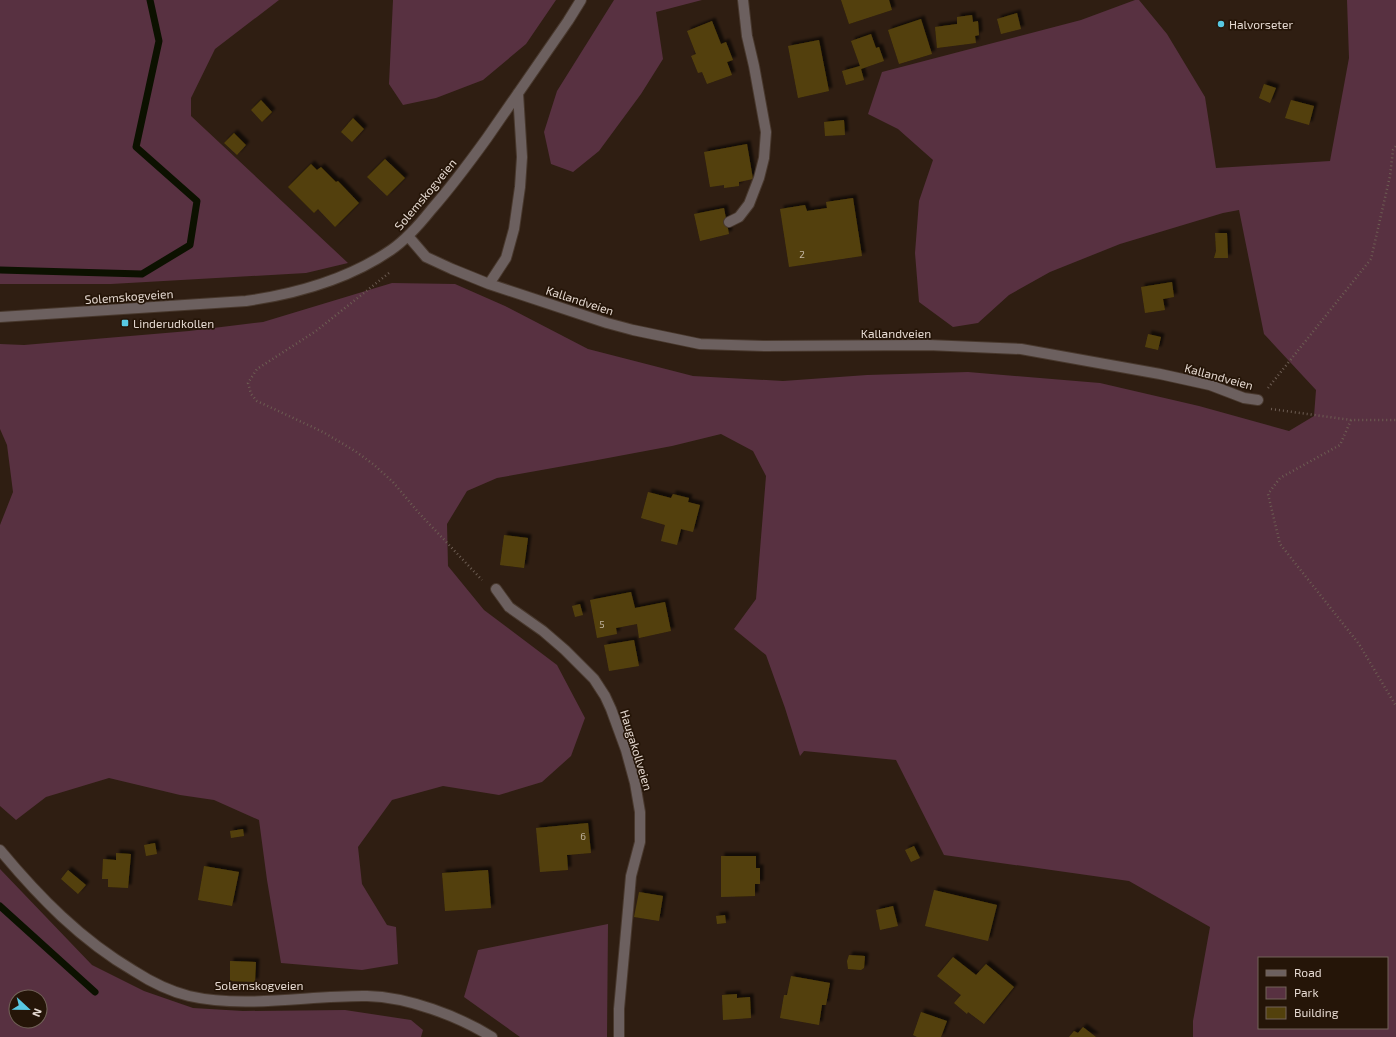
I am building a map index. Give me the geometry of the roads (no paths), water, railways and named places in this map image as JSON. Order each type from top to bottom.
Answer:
[{"type":"street","name":"Solemskogveien","points":[[0,317],[246,301],[273,297],[302,290],[344,275],[368,263],[390,251],[408,236],[455,181],[582,0]]},
{"type":"street","points":[[729,222],[739,217],[749,204],[759,178],[766,132],[756,73],[747,36],[743,0]]},
{"type":"street","points":[[489,284],[506,258],[514,229],[520,187],[522,157],[518,93]]},
{"type":"street","name":"Kallandveien","points":[[408,236],[426,257],[489,284],[607,324],[700,344],[772,346],[928,345],[1020,349],[1160,374],[1210,385],[1244,398],[1258,400]]},
{"type":"street","name":"Haugakollveien","points":[[496,590],[509,607],[543,631],[566,650],[594,679],[611,709],[636,783],[640,812],[640,842],[631,876],[628,903],[619,1009],[619,1037]]},
{"type":"street","name":"Solemskogveien","points":[[0,850],[36,891],[79,933],[120,963],[144,978],[174,991],[202,998],[241,1001],[348,996],[388,998],[407,1002],[450,1016],[492,1037]]},
{"type":"waterway","points":[[0,270],[142,274],[190,245],[197,201],[136,147],[159,41],[150,0]]},
{"type":"waterway","points":[[0,906],[95,992]]},
{"type":"place","name":"Halvorseter","points":[[1221,24]]},
{"type":"place","name":"Linderudkollen","points":[[125,323]]}]
